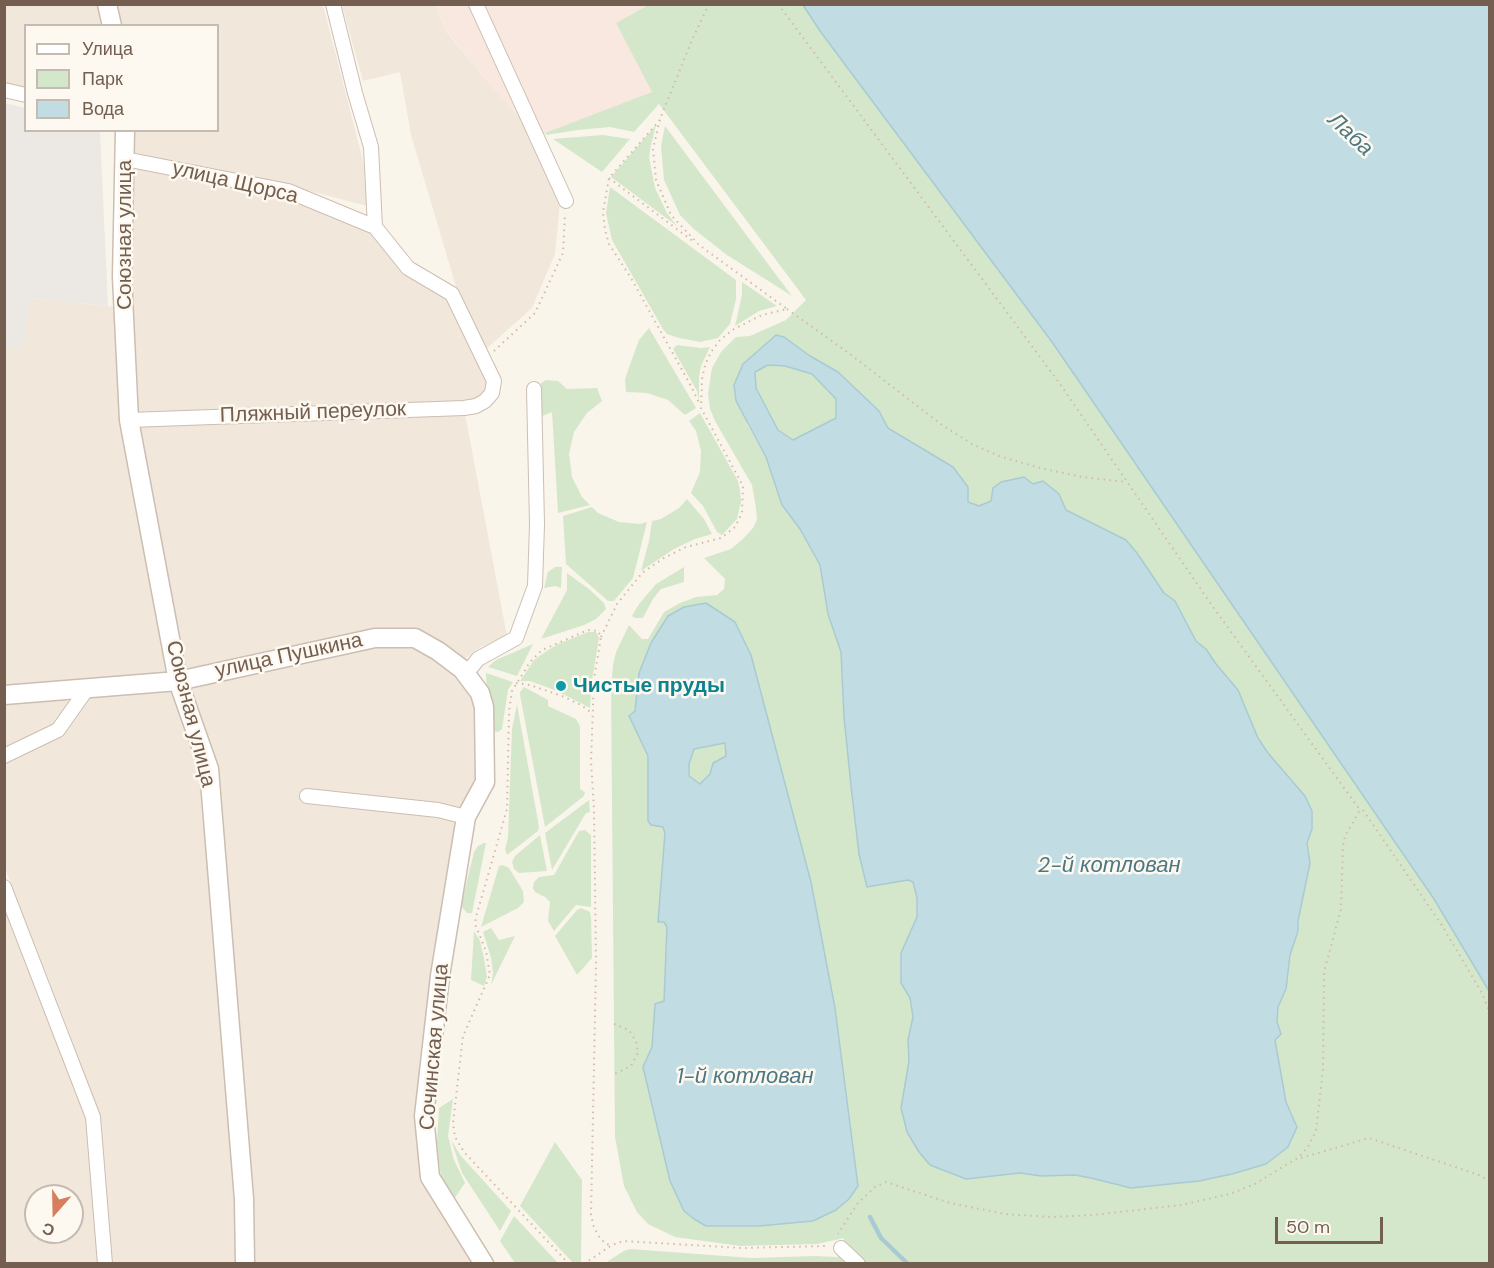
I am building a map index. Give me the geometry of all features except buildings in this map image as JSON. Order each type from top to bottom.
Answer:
[{"type":"street","points":[[107,4],[112,24]]},
{"type":"street","points":[[333,4],[354,93],[371,147],[375,226]]},
{"type":"street","points":[[476,4],[566,201]]},
{"type":"street","points":[[4,90],[24,95]]},
{"type":"street","name":"Союзная улица","points":[[125,132],[122,277],[129,420],[178,681],[209,769],[244,1199],[246,1263]]},
{"type":"street","name":"улица Щорса","points":[[125,159],[288,191],[375,226],[408,268],[452,294],[494,381],[492,393]]},
{"type":"street","points":[[462,670],[516,638],[535,586],[537,524],[534,389]]},
{"type":"street","name":"Пляжный переулок","points":[[129,420],[464,408],[476,406],[492,393]]},
{"type":"street","name":"улица Пушкина","points":[[4,694],[178,681],[375,638],[415,638],[462,670]]},
{"type":"street","name":"Сочинская улица","points":[[462,670],[483,700],[485,782],[466,817],[440,976],[424,1116],[430,1177],[484,1263]]},
{"type":"street","points":[[4,756],[58,730],[87,688]]},
{"type":"street","points":[[308,796],[438,810],[466,817]]},
{"type":"street","points":[[4,887],[93,1117],[105,1263]]},
{"type":"street","points":[[836,1244],[858,1263]]},
{"type":"path","points":[[699,245],[671,215],[656,180],[653,148],[660,119],[692,40],[710,4]]},
{"type":"path","points":[[584,1263],[612,1245],[637,1241],[742,1248],[799,1248],[836,1244],[857,1204],[875,1187],[886,1182],[950,1203],[1005,1214],[1051,1217],[1150,1210],[1181,1205],[1230,1194],[1255,1184],[1299,1157],[1308,1147],[1316,1131],[1323,1069],[1324,972],[1341,909],[1342,846],[1360,810],[1213,607],[1060,384],[778,4]]},
{"type":"path","points":[[612,1245],[606,1244],[600,1238],[594,1228],[591,1215],[596,963],[591,761],[594,680],[601,637],[616,604],[642,573],[686,547],[726,535],[739,520],[743,505],[743,486],[691,386],[609,244],[604,230],[603,212],[609,178],[660,119]]},
{"type":"path","points":[[609,178],[850,354],[942,426],[979,448],[999,456],[1063,473],[1127,482]]},
{"type":"path","points":[[485,360],[536,312],[563,253],[566,201]]},
{"type":"path","points":[[701,408],[705,365],[720,340],[747,321],[787,309]]},
{"type":"path","points":[[568,1263],[468,1157],[459,1145],[453,1130],[463,1036],[490,975],[486,951],[475,924],[507,809],[509,703],[516,683],[530,662],[549,646],[588,630],[598,631],[601,637]]},
{"type":"path","points":[[516,683],[530,685],[562,696],[593,714]]},
{"type":"path","points":[[1363,810],[1441,924],[1482,993],[1490,1013]]},
{"type":"path","points":[[614,1024],[629,1030],[636,1041],[638,1053],[631,1066],[615,1074]]},
{"type":"path","points":[[1301,1158],[1369,1138],[1479,1175],[1490,1182]]},
{"type":"shaded area","points":[[4,5],[101,5],[107,24],[24,24],[24,88],[5,84]]},
{"type":"shaded area","points":[[113,5],[323,5],[363,161],[367,206],[291,186],[133,155],[134,132],[219,132],[219,24],[119,24]]},
{"type":"shaded area","points":[[342,5],[436,5],[445,30],[526,125],[560,203],[555,254],[532,308],[485,350],[459,297],[411,135],[400,72],[363,81]]},
{"type":"shaded area","points":[[436,5],[648,5],[616,23],[653,92],[533,138],[526,125],[445,29]]},
{"type":"shaded area","points":[[5,103],[24,108],[24,132],[100,132],[108,306],[31,298],[22,349],[5,347]]},
{"type":"shaded area","points":[[131,166],[288,198],[373,234],[448,299],[489,380],[488,391],[472,403],[135,415],[128,279]]},
{"type":"shaded area","points":[[31,298],[116,307],[170,676],[5,689],[5,347],[22,348]]},
{"type":"shaded area","points":[[465,414],[507,636],[481,647],[463,660],[416,634],[181,675],[137,427]]},
{"type":"shaded area","points":[[376,642],[413,642],[453,668],[481,709],[483,780],[455,827],[449,858],[419,1118],[423,1180],[477,1263],[250,1263],[216,767],[183,684]]},
{"type":"shaded area","points":[[174,689],[202,769],[239,1200],[239,1263],[112,1263],[100,1127],[73,1042],[5,868],[5,762],[62,734],[92,694]]},
{"type":"shaded area","points":[[57,695],[70,702],[51,730],[5,751],[5,699]]},
{"type":"shaded area","points":[[4,903],[61,1049],[88,1126],[99,1263],[5,1263]]},
{"type":"green space","points":[[648,5],[803,5],[1052,342],[1434,899],[1489,991],[1489,1263],[605,1263],[630,1249],[752,1258],[838,1257],[844,1238],[817,1244],[740,1246],[675,1237],[648,1224],[637,1212],[624,1186],[615,1137],[611,690],[613,665],[616,652],[629,625],[642,639],[648,639],[664,612],[696,597],[717,595],[724,589],[725,579],[704,558],[731,549],[753,528],[757,520],[752,485],[710,409],[708,394],[712,368],[721,352],[736,337],[750,336],[786,320],[806,300],[659,104],[634,132],[610,127],[546,135],[545,133],[652,92],[616,23]],"holes":[[[757,350],[810,356],[838,372],[879,411],[888,427],[914,443],[968,502],[979,506],[992,501],[993,488],[1033,484],[1059,494],[1066,510],[1126,540],[1164,593],[1175,601],[1196,641],[1206,649],[1238,690],[1258,738],[1305,796],[1312,829],[1307,843],[1310,863],[1298,931],[1290,955],[1286,989],[1278,1007],[1277,1022],[1281,1033],[1275,1040],[1286,1102],[1297,1127],[1160,1184],[1131,1188],[1075,1175],[1041,1176],[1020,1173],[966,1179],[930,1165],[901,1108],[909,1061],[908,1040],[913,1017],[910,998],[901,983],[901,953],[917,917],[917,898],[913,882],[908,880],[867,886],[859,854],[851,786],[844,717],[841,652],[828,614],[820,565],[800,529],[782,505],[766,457],[747,424]],[[735,622],[751,655],[811,882],[835,1008],[858,1186],[849,1199],[836,1210],[813,1221],[759,1226],[706,1226],[670,1181],[643,1067],[652,1047],[655,1004],[664,1001],[667,927],[664,922],[658,921],[665,832],[663,827],[648,821],[648,756],[629,716],[635,711],[639,673],[651,643]]]},
{"type":"green space","points":[[656,125],[649,157],[655,188],[667,213],[677,226],[611,177]]},
{"type":"green space","points":[[665,126],[792,296],[727,255],[680,215],[664,180],[661,146]]},
{"type":"green space","points":[[603,135],[630,139],[602,172],[553,139]]},
{"type":"green space","points":[[610,187],[736,280],[736,299],[730,324],[718,338],[700,342],[667,334],[663,329],[612,240],[606,213]]},
{"type":"green space","points":[[742,282],[777,306],[759,311],[735,326],[742,295]]},
{"type":"green space","points":[[649,328],[696,408],[685,415],[668,400],[647,393],[626,392],[625,379],[631,362],[639,340]]},
{"type":"green space","points":[[677,345],[710,347],[701,366],[699,401],[697,391],[673,349]]},
{"type":"green space","points":[[768,365],[785,366],[812,374],[836,399],[836,418],[793,440],[778,430],[756,388],[755,372]]},
{"type":"green space","points":[[546,380],[558,381],[567,389],[597,388],[602,401],[587,413],[574,432],[569,454],[572,477],[582,497],[590,505],[558,513],[552,412],[542,416],[541,383]]},
{"type":"green space","points":[[700,413],[738,481],[740,491],[741,502],[737,519],[722,535],[717,532],[703,506],[691,493],[700,472],[701,451],[696,431],[689,421]]},
{"type":"green space","points":[[687,499],[704,519],[712,534],[674,549],[641,571],[652,521],[661,519],[679,508]]},
{"type":"green space","points":[[592,507],[598,513],[619,522],[640,524],[647,522],[633,578],[614,601],[608,601],[566,564],[563,516]]},
{"type":"green space","points":[[555,567],[562,567],[561,588],[555,586],[544,588],[548,572]]},
{"type":"green space","points":[[684,567],[684,582],[661,589],[643,618],[632,616],[656,584]]},
{"type":"green space","points":[[567,573],[589,589],[604,603],[606,609],[596,619],[584,625],[541,639],[567,590]]},
{"type":"green space","points":[[588,632],[596,632],[599,638],[590,708],[557,691],[530,681],[520,681],[534,660],[545,652]]},
{"type":"green space","points":[[533,644],[517,676],[488,667],[496,660]]},
{"type":"green space","points":[[486,673],[513,682],[508,690],[502,729],[498,732],[492,731],[488,724]]},
{"type":"green space","points":[[524,687],[548,700],[548,706],[576,719],[580,726],[580,789],[585,792],[584,796],[545,827],[520,695]]},
{"type":"green space","points":[[517,704],[539,827],[538,831],[507,855],[505,849],[508,837],[512,729]]},
{"type":"green space","points":[[725,743],[726,756],[713,763],[710,774],[700,784],[688,776],[694,749]]},
{"type":"green space","points":[[589,800],[590,812],[586,813],[552,870],[545,833]]},
{"type":"green space","points":[[585,830],[591,835],[591,907],[576,905],[554,931],[548,921],[550,902],[535,892],[534,882],[539,877],[554,875],[579,831]]},
{"type":"green space","points":[[540,835],[547,871],[519,873],[514,869],[512,862],[515,856]]},
{"type":"green space","points":[[486,843],[472,913],[467,913],[461,906],[474,852]]},
{"type":"green space","points":[[499,866],[509,868],[523,891],[524,902],[518,908],[481,927]]},
{"type":"green space","points":[[581,908],[590,912],[592,958],[577,975],[555,936]]},
{"type":"green space","points":[[491,928],[499,940],[515,936],[491,985],[493,973],[491,958],[483,932]]},
{"type":"green space","points":[[474,931],[480,941],[484,958],[487,977],[484,986],[471,980]]},
{"type":"green space","points":[[453,1099],[448,1136],[454,1160],[465,1183],[454,1199],[443,1182],[437,1142],[439,1108]]},
{"type":"green space","points":[[451,1140],[461,1156],[511,1211],[500,1231],[462,1173]]},
{"type":"green space","points":[[555,1142],[582,1180],[581,1262],[578,1263],[573,1263],[520,1206]]},
{"type":"green space","points":[[514,1216],[558,1263],[515,1263],[500,1241]]},
{"type":"water","name":"Лаба","points":[[803,5],[1489,5],[1489,991],[1434,899],[1052,342]]},
{"type":"water","name":"2-й котлован","points":[[776,335],[784,337],[810,356],[838,372],[879,411],[888,428],[953,467],[968,487],[968,502],[979,506],[991,501],[993,488],[1001,482],[1024,477],[1033,484],[1043,481],[1059,494],[1066,510],[1126,540],[1164,593],[1175,601],[1196,641],[1206,649],[1238,690],[1258,738],[1305,796],[1312,811],[1312,829],[1307,843],[1310,863],[1298,931],[1290,955],[1286,989],[1278,1007],[1277,1022],[1281,1034],[1275,1040],[1286,1102],[1297,1127],[1288,1147],[1266,1164],[1199,1181],[1131,1188],[1075,1175],[1041,1176],[1020,1173],[966,1179],[930,1165],[919,1152],[907,1132],[901,1108],[909,1061],[908,1040],[913,1017],[910,998],[901,983],[901,953],[917,917],[917,898],[913,882],[908,880],[867,887],[859,854],[851,786],[844,717],[841,652],[828,614],[820,565],[800,529],[782,505],[766,457],[736,401],[734,385],[743,364]],"holes":[[[768,365],[785,366],[812,374],[836,399],[836,418],[793,440],[778,430],[756,388],[755,372]]]},
{"type":"water","name":"1-й котлован","points":[[706,603],[735,622],[751,655],[811,882],[835,1008],[858,1186],[849,1199],[836,1210],[813,1221],[759,1226],[706,1226],[684,1211],[670,1181],[643,1067],[652,1047],[655,1004],[664,1001],[667,927],[664,922],[658,922],[665,833],[663,827],[651,825],[648,821],[648,756],[629,716],[635,711],[639,673],[651,643],[668,616],[684,607]],"holes":[[[725,743],[726,756],[713,763],[710,774],[700,784],[689,776],[689,764],[694,749]]]},
{"type":"waterway","points":[[870,1217],[881,1238],[908,1264]]},
{"type":"place","name":"Чистые пруды","points":[[561,686]]}]
